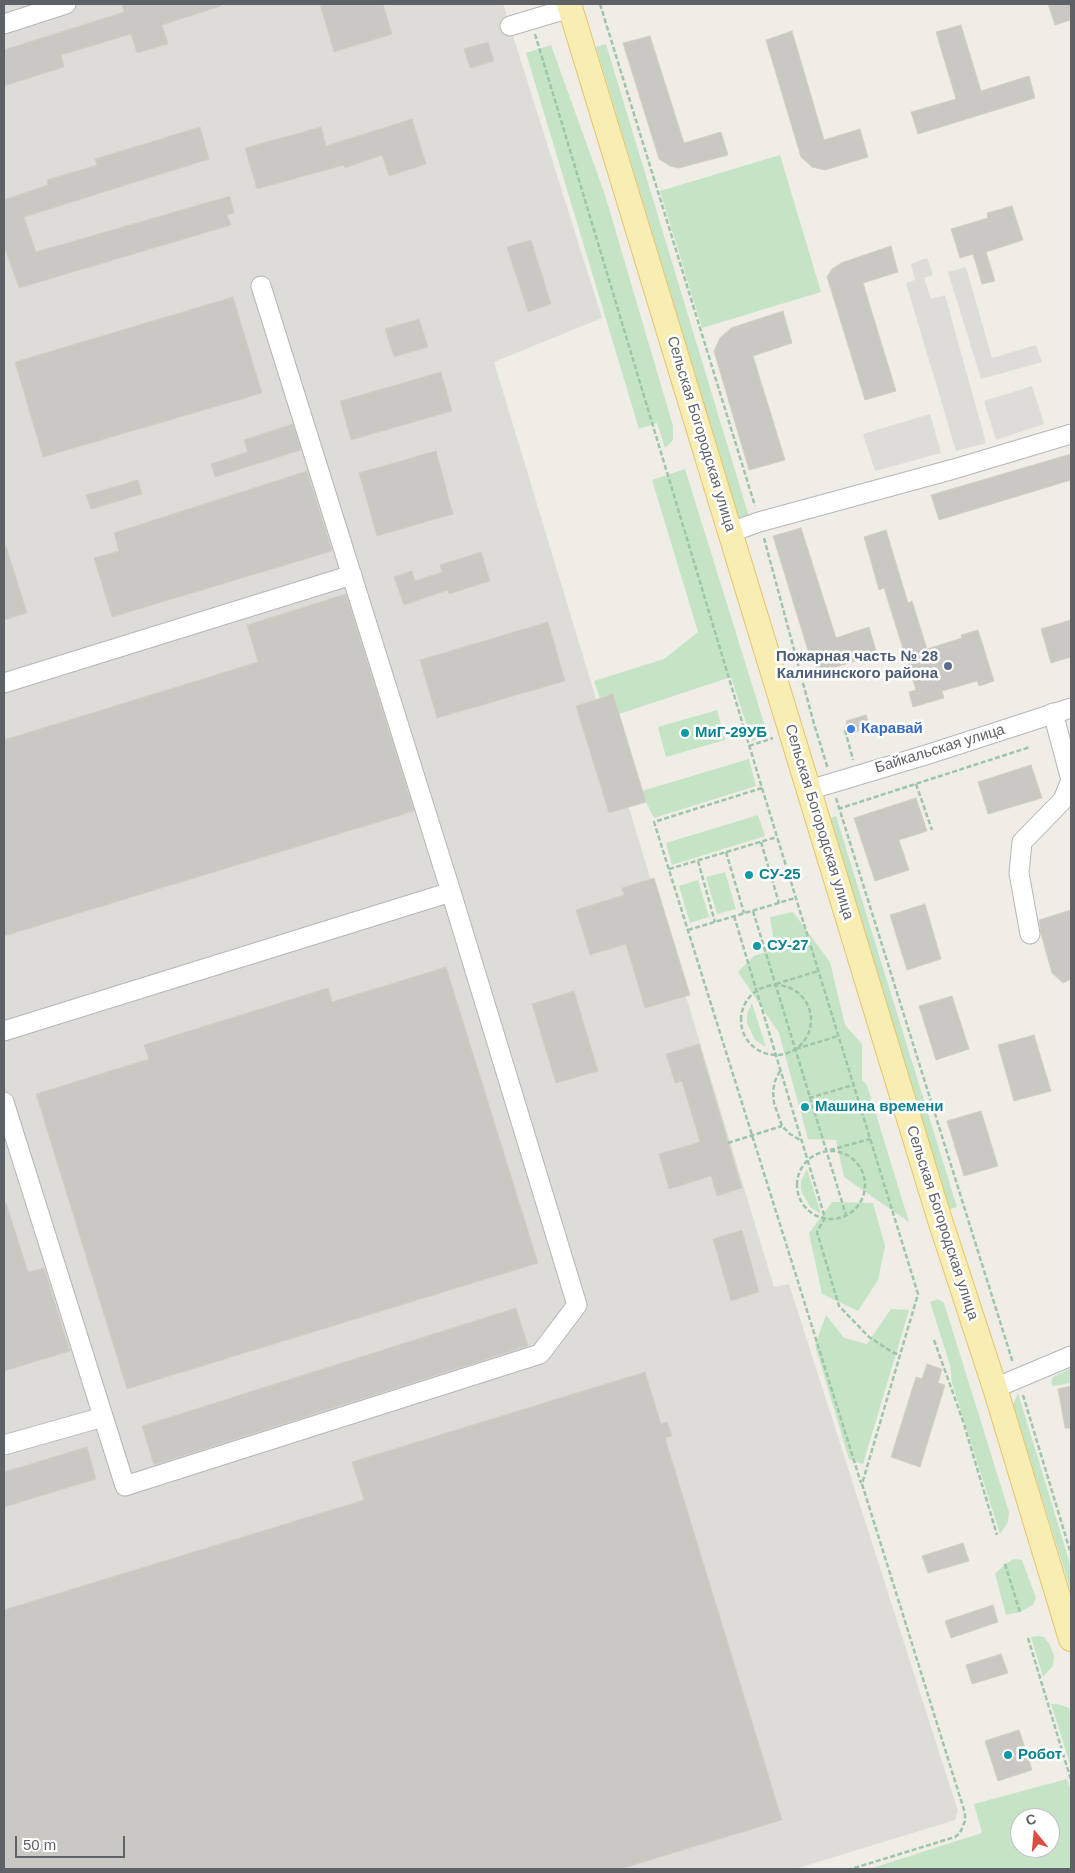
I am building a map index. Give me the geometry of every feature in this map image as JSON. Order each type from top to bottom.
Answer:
[{"type":"main road","name":"Сельская Богородская улица","points":[[570,6],[939,1216],[995,1388],[1071,1639]]},
{"type":"lane","points":[[4,24],[66,4]]},
{"type":"lane","points":[[510,26],[570,6]]},
{"type":"lane","points":[[4,1102],[125,1486],[540,1354],[576,1305],[451,892],[260,286]]},
{"type":"lane","points":[[731,532],[759,522],[954,469],[1071,434]]},
{"type":"lane","points":[[4,683],[352,576]]},
{"type":"lane","points":[[1030,934],[1018,873],[1022,842],[1063,800],[1071,780],[1062,711]]},
{"type":"lane","name":"Байкальская улица","points":[[809,790],[1062,711]]},
{"type":"lane","points":[[4,1031],[451,892]]},
{"type":"lane","points":[[995,1388],[1071,1356]]},
{"type":"lane","points":[[4,1445],[103,1417]]},
{"type":"path","points":[[531,20],[776,837],[918,1294],[862,1484]]},
{"type":"path","points":[[846,730],[854,761]]},
{"type":"path","points":[[838,809],[1030,747]]},
{"type":"path","points":[[916,784],[932,830]]},
{"type":"path","points":[[762,788],[654,822],[965,1813],[965,1821],[960,1833],[955,1837],[851,1869]]},
{"type":"path","points":[[669,870],[776,837]]},
{"type":"path","points":[[761,842],[779,903]]},
{"type":"path","points":[[726,852],[744,913]]},
{"type":"path","points":[[698,861],[715,922]]},
{"type":"path","points":[[688,930],[795,898]]},
{"type":"path","points":[[753,911],[846,1215]]},
{"type":"path","points":[[734,916],[825,1218],[816,1232],[839,1306],[869,1337],[900,1355]]},
{"type":"path","points":[[818,971],[756,990],[742,1008],[740,1018],[742,1030],[754,1048],[764,1053],[776,1055],[838,1036]]},
{"type":"path","points":[[775,984],[795,990],[808,1005],[810,1024],[808,1034],[795,1049]]},
{"type":"path","points":[[780,1071],[773,1091],[774,1103],[782,1126],[790,1134],[801,1140]]},
{"type":"path","points":[[809,1098],[853,1085]]},
{"type":"path","points":[[728,1143],[782,1126]]},
{"type":"path","points":[[826,1151],[836,1151],[847,1155],[862,1170],[865,1180],[865,1190],[861,1201],[855,1209],[846,1215],[836,1218],[825,1218],[815,1215],[807,1209],[801,1200],[798,1190],[801,1170],[816,1155],[826,1151],[870,1139]]},
{"type":"path","points":[[934,1340],[962,1421],[997,1535]]},
{"type":"path","points":[[1005,1564],[1020,1612]]},
{"type":"path","points":[[1028,1638],[1071,1780]]},
{"type":"shaded area","points":[[4,4],[503,4],[602,318],[494,362],[774,1287],[789,1284],[958,1811],[955,1820],[795,1869],[4,1869]]},
{"type":"shaded area","points":[[927,258],[933,275],[924,278],[931,299],[945,295],[986,443],[956,451],[906,283],[915,280],[911,264]]},
{"type":"shaded area","points":[[966,267],[992,358],[1036,345],[1042,362],[981,379],[948,272]]},
{"type":"shaded area","points":[[1032,386],[1044,424],[996,440],[984,401]]},
{"type":"shaded area","points":[[930,414],[941,453],[875,471],[863,434]]},
{"type":"green space","points":[[606,44],[750,520],[740,523],[596,47]]},
{"type":"green space","points":[[551,45],[605,195],[673,426],[673,440],[665,448],[657,423],[639,429],[526,53]]},
{"type":"green space","points":[[780,155],[821,292],[702,328],[660,191]]},
{"type":"green space","points":[[685,469],[768,736],[752,741],[731,677],[619,714],[600,698],[594,681],[664,659],[698,632],[652,480]]},
{"type":"green space","points":[[717,710],[725,740],[666,757],[658,727]]},
{"type":"green space","points":[[749,759],[756,786],[654,818],[642,791]]},
{"type":"green space","points":[[758,815],[765,836],[672,865],[666,843]]},
{"type":"green space","points":[[836,816],[957,1207],[947,1210],[827,819]]},
{"type":"green space","points":[[725,872],[736,909],[717,914],[706,877]]},
{"type":"green space","points":[[698,880],[709,917],[690,923],[679,886]]},
{"type":"green space","points":[[793,912],[830,962],[845,1025],[862,1044],[862,1080],[867,1085],[909,1222],[844,1177],[836,1140],[808,1139],[779,1033],[738,972],[754,956],[775,949],[770,917]]},
{"type":"green space","points":[[752,1003],[766,1047],[755,1040],[747,1023],[747,1014]]},
{"type":"green space","points":[[807,1169],[821,1214],[810,1207],[801,1190],[801,1181]]},
{"type":"green space","points":[[832,1202],[873,1203],[885,1246],[878,1280],[858,1311],[822,1294],[809,1233]]},
{"type":"green space","points":[[938,1299],[944,1303],[1009,1512],[1008,1522],[1000,1534],[952,1383],[950,1365],[930,1302]]},
{"type":"green space","points":[[891,1309],[909,1310],[863,1464],[849,1459],[815,1345],[826,1315],[844,1338],[867,1344]]},
{"type":"green space","points":[[1071,1368],[1071,1383],[1053,1386],[1051,1382],[1053,1377]]},
{"type":"green space","points":[[1018,1393],[1071,1567],[1071,1591],[1013,1405]]},
{"type":"green space","points":[[1014,1559],[1022,1560],[1036,1598],[1033,1605],[1020,1612],[1006,1615],[995,1574],[1005,1564]]},
{"type":"green space","points":[[1031,1637],[1044,1637],[1050,1645],[1054,1656],[1053,1666],[1043,1677]]},
{"type":"green space","points":[[1051,1704],[1069,1708],[1071,1717],[1071,1767]]},
{"type":"green space","points":[[1067,1779],[1071,1791],[1071,1869],[869,1869],[982,1833],[974,1804]]},
{"type":"building","points":[[122,4],[220,4],[221,6],[162,25],[168,44],[137,53],[131,34],[61,55],[64,67],[4,86],[4,50],[124,12]]},
{"type":"building","points":[[320,4],[383,4],[392,34],[334,52]]},
{"type":"building","points":[[1048,4],[1071,4],[1071,20],[1055,25]]},
{"type":"building","points":[[961,25],[981,91],[1029,76],[1035,98],[918,134],[911,112],[956,99],[936,32]]},
{"type":"building","points":[[792,31],[824,140],[860,129],[868,157],[825,170],[812,167],[801,157],[766,40]]},
{"type":"building","points":[[650,36],[684,143],[721,132],[728,155],[679,168],[670,166],[659,159],[623,43]]},
{"type":"building","points":[[488,42],[494,61],[470,68],[464,49]]},
{"type":"building","points":[[412,119],[426,164],[389,176],[382,155],[345,168],[344,165],[257,189],[245,148],[321,127],[326,146]]},
{"type":"building","points":[[200,127],[209,159],[24,217],[36,252],[230,196],[234,213],[227,215],[231,225],[19,288],[4,246],[4,200],[48,185],[47,180],[97,165],[95,159]]},
{"type":"building","points":[[1012,206],[1023,240],[986,252],[995,281],[982,284],[973,254],[960,258],[951,229],[988,218],[987,213]]},
{"type":"building","points":[[531,240],[551,304],[528,312],[507,247]]},
{"type":"building","points":[[891,246],[898,272],[863,283],[896,391],[865,400],[827,277],[832,269],[841,263]]},
{"type":"building","points":[[233,297],[262,393],[43,457],[15,362]]},
{"type":"building","points":[[783,311],[792,343],[753,356],[785,460],[749,470],[714,351],[720,338],[731,328]]},
{"type":"building","points":[[419,319],[428,347],[394,357],[385,329]]},
{"type":"building","points":[[441,372],[452,411],[351,440],[340,401]]},
{"type":"building","points":[[293,424],[301,450],[215,477],[211,464],[248,452],[244,440]]},
{"type":"building","points":[[436,451],[453,514],[377,536],[359,473]]},
{"type":"building","points":[[1071,454],[1071,480],[939,520],[931,495]]},
{"type":"building","points":[[307,471],[332,551],[112,617],[94,558],[119,551],[114,533]]},
{"type":"building","points":[[138,480],[142,494],[91,509],[86,495]]},
{"type":"building","points":[[801,528],[836,638],[869,627],[877,654],[830,669],[817,669],[810,657],[773,536]]},
{"type":"building","points":[[886,530],[908,603],[912,601],[927,649],[962,638],[961,635],[978,630],[994,681],[979,686],[977,681],[942,691],[944,698],[913,707],[909,692],[916,690],[884,588],[879,590],[864,537]]},
{"type":"building","points":[[6,546],[27,613],[4,620],[4,547]]},
{"type":"building","points":[[481,552],[490,581],[449,594],[448,590],[404,605],[394,577],[412,571],[415,581],[442,572],[440,565]]},
{"type":"building","points":[[346,594],[414,811],[4,936],[4,740],[258,662],[247,625]]},
{"type":"building","points":[[1071,620],[1071,657],[1051,663],[1041,629]]},
{"type":"building","points":[[548,622],[565,681],[437,718],[420,660]]},
{"type":"building","points":[[613,694],[646,802],[609,813],[576,706]]},
{"type":"building","points":[[866,715],[870,727],[849,734],[846,721]]},
{"type":"building","points":[[1031,765],[1042,798],[988,814],[978,782]]},
{"type":"building","points":[[916,798],[927,831],[899,840],[909,870],[875,881],[854,818]]},
{"type":"building","points":[[654,878],[690,995],[645,1008],[626,944],[590,955],[576,910],[624,895],[622,888]]},
{"type":"building","points":[[925,904],[941,959],[907,970],[890,915]]},
{"type":"building","points":[[1071,910],[1071,979],[1063,983],[1052,973],[1039,920]]},
{"type":"building","points":[[446,967],[538,1263],[127,1389],[36,1094],[149,1059],[144,1045],[328,988],[332,1002]]},
{"type":"building","points":[[574,991],[598,1071],[556,1083],[532,1004]]},
{"type":"building","points":[[952,996],[969,1049],[936,1060],[919,1006]]},
{"type":"building","points":[[1034,1035],[1051,1091],[1014,1101],[998,1045]]},
{"type":"building","points":[[699,1044],[742,1188],[717,1196],[711,1176],[669,1189],[659,1154],[700,1142],[682,1081],[675,1083],[666,1054]]},
{"type":"building","points":[[981,1111],[998,1166],[964,1176],[947,1121]]},
{"type":"building","points":[[6,1203],[28,1272],[44,1268],[70,1351],[4,1371],[4,1204]]},
{"type":"building","points":[[742,1230],[759,1292],[731,1301],[713,1239]]},
{"type":"building","points":[[516,1308],[528,1346],[154,1465],[142,1426]]},
{"type":"building","points":[[927,1364],[942,1369],[938,1383],[945,1385],[920,1467],[891,1457],[916,1377],[922,1379]]},
{"type":"building","points":[[645,1372],[661,1424],[667,1422],[672,1436],[665,1438],[782,1820],[620,1869],[4,1869],[4,1610],[364,1500],[352,1462]]},
{"type":"building","points":[[1071,1386],[1071,1428],[1065,1428],[1058,1389]]},
{"type":"building","points":[[87,1447],[96,1479],[4,1507],[4,1472]]},
{"type":"building","points":[[963,1543],[969,1561],[928,1573],[922,1556]]},
{"type":"building","points":[[993,1605],[998,1622],[951,1638],[945,1621]]},
{"type":"building","points":[[1001,1654],[1008,1673],[972,1684],[966,1665]]},
{"type":"building","name":"Робот","points":[[1019,1730],[1032,1770],[998,1781],[985,1741]]},
{"type":"place","name":"Пожарная часть № 28 Калининского района","points":[[948,666]]},
{"type":"place","name":"Каравай","points":[[851,729]]},
{"type":"place","name":"МиГ-29УБ","points":[[685,733]]},
{"type":"place","name":"СУ-25","points":[[749,875]]},
{"type":"place","name":"СУ-27","points":[[757,946]]},
{"type":"place","name":"Машина времени","points":[[805,1107]]},
{"type":"place","name":"Робот","points":[[1008,1755]]}]
